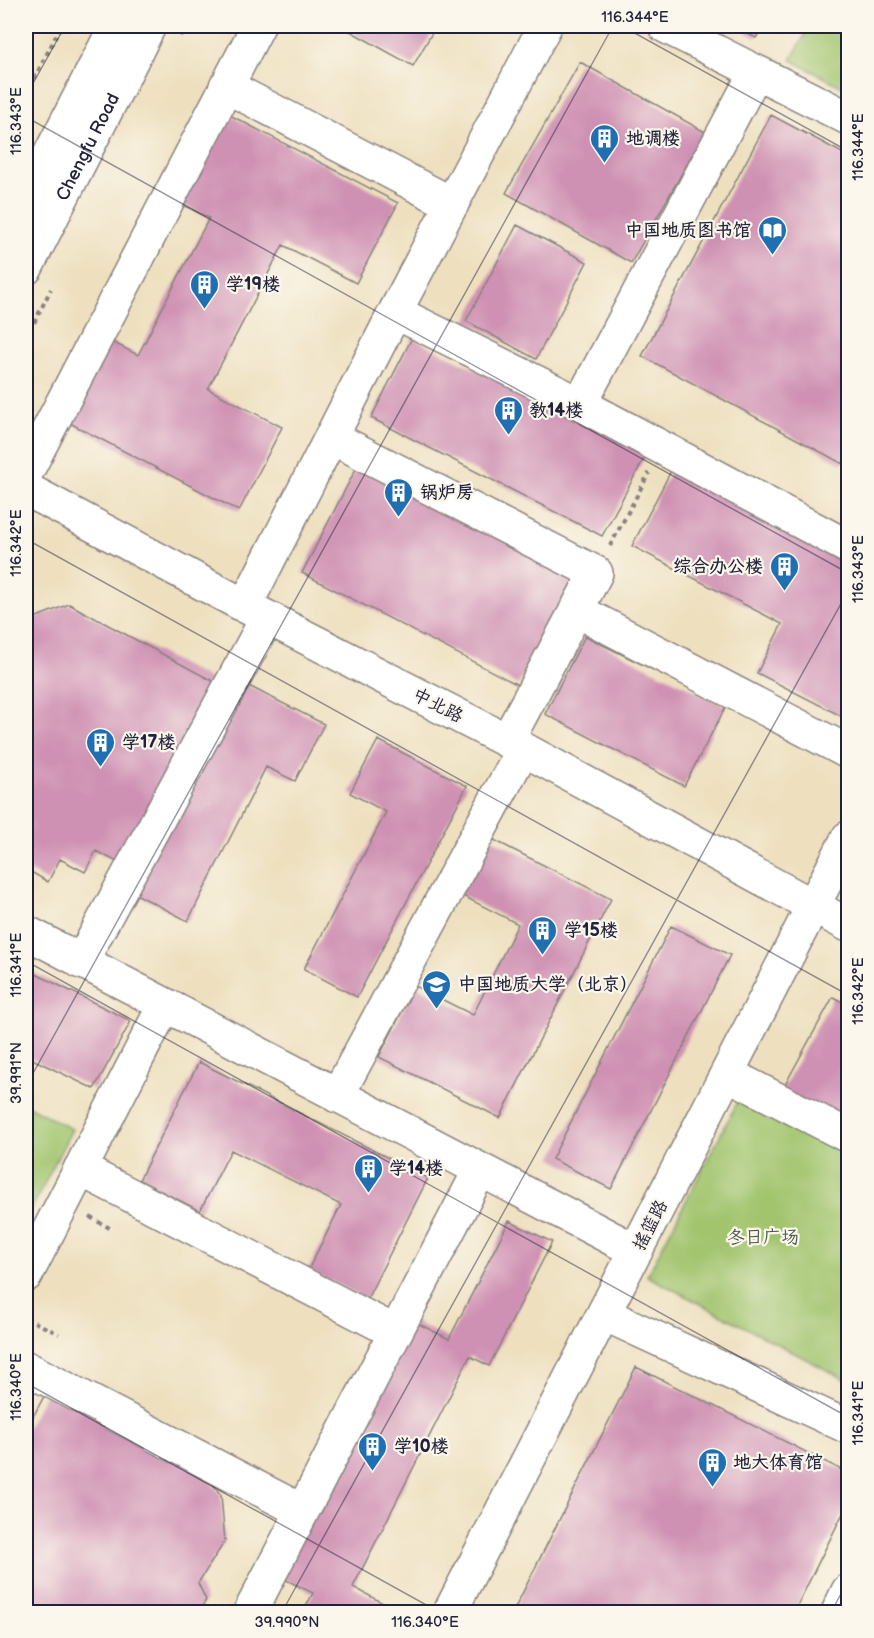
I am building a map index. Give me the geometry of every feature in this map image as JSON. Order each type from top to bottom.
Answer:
[{"type":"street","name":"Chengfu Road","points":[[26,201],[116,26]]},
{"type":"street","name":"Chengfu Road","points":[[26,268],[149,26]]},
{"type":"street","points":[[26,472],[258,26]]},
{"type":"street","points":[[81,962],[256,612],[331,437],[545,26]]},
{"type":"street","points":[[665,26],[849,118]]},
{"type":"street","points":[[579,404],[756,72]]},
{"type":"street","points":[[226,86],[452,204]]},
{"type":"street","points":[[395,312],[579,404],[849,547]]},
{"type":"street","points":[[331,437],[596,573],[576,610],[515,745],[337,1096]]},
{"type":"street","name":"中北路","points":[[26,489],[256,612],[515,745],[849,925]]},
{"type":"street","points":[[576,610],[849,752]]},
{"type":"street","name":"摇篮路","points":[[450,1612],[849,838]]},
{"type":"street","points":[[26,932],[636,1251]]},
{"type":"street","points":[[26,1275],[164,1006]]},
{"type":"street","points":[[728,1074],[849,1136]]},
{"type":"street","points":[[80,1169],[395,1332]]},
{"type":"street","points":[[250,1612],[480,1170]]},
{"type":"street","points":[[604,1314],[849,1427]]},
{"type":"street","points":[[26,1368],[302,1511]]},
{"type":"street","points":[[838,1612],[849,1591]]},
{"type":"path","points":[[26,94],[61,26]]},
{"type":"path","points":[[596,573],[662,448]]},
{"type":"path","points":[[26,1318],[59,1334]]},
{"type":"green space","points":[[810,26],[848,26],[848,90],[791,60]]},
{"type":"green space","name":"冬日广场","points":[[740,1097],[848,1154],[848,1381],[647,1276]]},
{"type":"green space","points":[[26,1105],[72,1129],[26,1220]]},
{"type":"building","points":[[341,26],[436,26],[413,66]]},
{"type":"building","points":[[732,26],[763,26],[756,38]]},
{"type":"building","name":"地调楼","points":[[580,62],[705,132],[631,263],[506,193]]},
{"type":"building","name":"学19楼","points":[[226,113],[398,203],[356,283],[283,245],[208,389],[282,427],[239,511],[60,418],[102,337],[138,355],[209,218],[179,203]]},
{"type":"building","name":"中国地质图书馆","points":[[771,115],[848,156],[848,454],[843,464],[642,356]]},
{"type":"building","points":[[517,225],[587,262],[536,359],[466,321]]},
{"type":"building","name":"教14楼","points":[[412,338],[647,453],[602,536],[371,418]]},
{"type":"building","name":"锅炉房","points":[[360,461],[576,574],[518,685],[302,573]]},
{"type":"building","name":"综合办公楼","points":[[673,467],[848,559],[848,711],[845,718],[757,673],[782,624],[632,546]]},
{"type":"building","name":"学17楼","points":[[69,604],[222,686],[125,866],[96,851],[85,872],[60,859],[48,882],[26,869],[26,618],[32,619]]},
{"type":"building","points":[[585,636],[726,706],[684,786],[545,714]]},
{"type":"building","points":[[237,680],[324,724],[295,781],[266,767],[188,921],[130,891]]},
{"type":"building","points":[[378,740],[467,786],[357,997],[304,969],[386,812],[350,793]]},
{"type":"building","name":"学15楼","points":[[488,837],[611,899],[500,1118],[379,1057],[415,986],[473,1015],[518,924],[459,894]]},
{"type":"building","points":[[671,926],[730,955],[611,1189],[552,1159]]},
{"type":"building","points":[[26,969],[131,1021],[94,1089],[26,1056]]},
{"type":"building","points":[[833,997],[848,1005],[848,1129],[781,1092]]},
{"type":"building","name":"学14楼","points":[[199,1062],[428,1178],[367,1299],[308,1270],[341,1205],[231,1150],[200,1211],[139,1180]]},
{"type":"building","name":"学10楼","points":[[509,1221],[552,1242],[489,1366],[470,1356],[353,1587],[383,1603],[378,1612],[303,1612],[313,1593],[280,1577],[411,1320],[449,1339]]},
{"type":"building","name":"地大体育馆","points":[[636,1367],[848,1473],[848,1503],[794,1612],[513,1612]]},
{"type":"building","points":[[49,1387],[200,1467],[221,1495],[225,1541],[198,1583],[206,1600],[199,1612],[26,1612],[26,1430]]},
{"type":"place","name":"地调楼","points":[[605,164]]},
{"type":"place","name":"中国地质图书馆","points":[[772,256]]},
{"type":"place","name":"学19楼","points":[[205,310]]},
{"type":"place","name":"教14楼","points":[[508,436]]},
{"type":"place","name":"锅炉房","points":[[399,518]]},
{"type":"place","name":"综合办公楼","points":[[784,592]]},
{"type":"place","name":"学17楼","points":[[101,768]]},
{"type":"place","name":"学15楼","points":[[543,956]]},
{"type":"place","name":"中国地质大学（北京）","points":[[437,1010]]},
{"type":"place","name":"学14楼","points":[[368,1194]]},
{"type":"place","name":"学10楼","points":[[373,1472]]},
{"type":"place","name":"地大体育馆","points":[[712,1488]]}]
